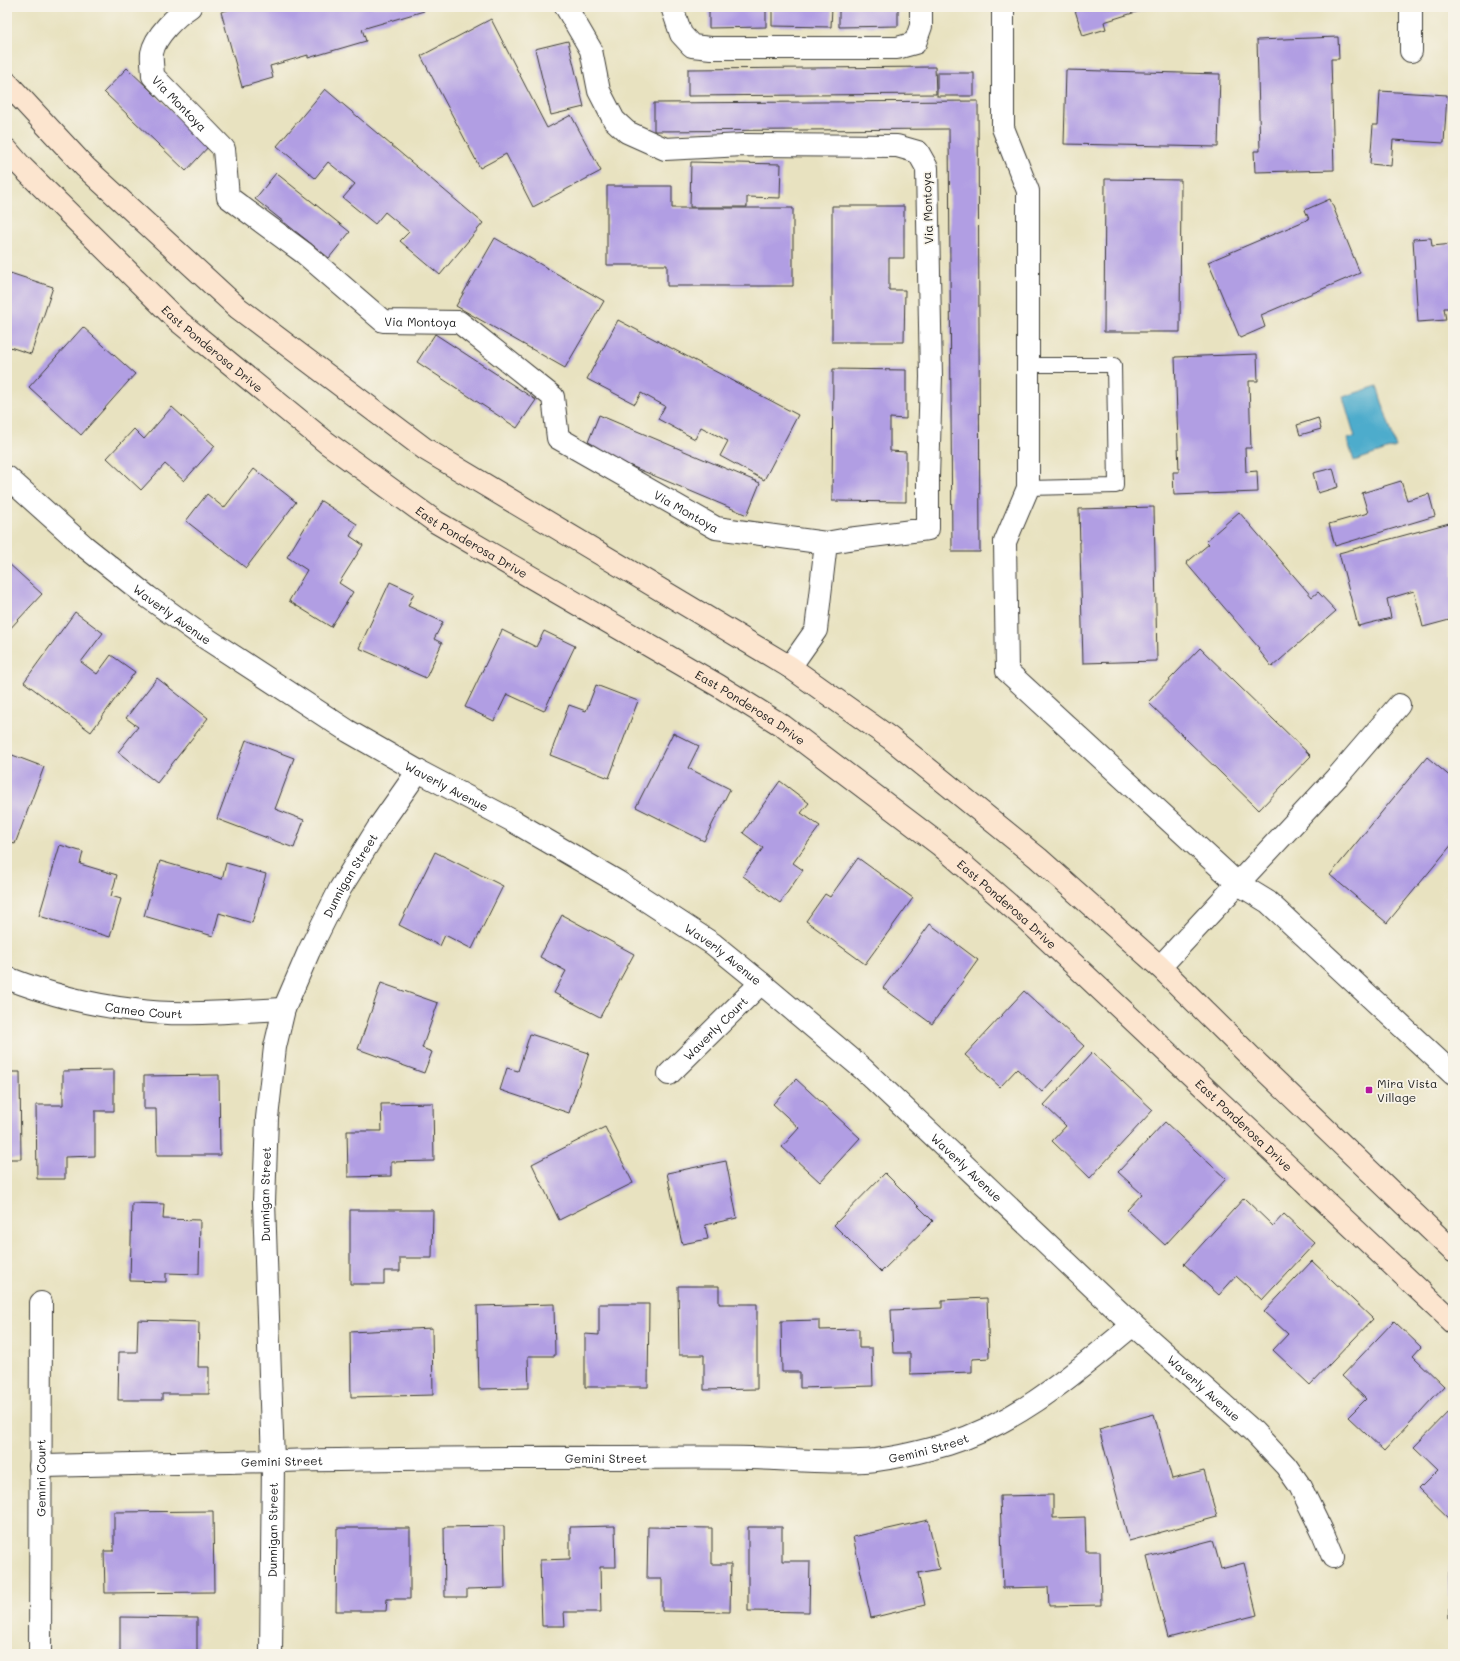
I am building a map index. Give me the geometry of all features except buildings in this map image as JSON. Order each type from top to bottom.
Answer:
[{"type":"main road","points":[[7,83],[85,167],[238,308],[425,449],[790,667],[890,738],[1025,848],[1160,967],[1258,1064],[1453,1251]]},
{"type":"main road","name":"East Ponderosa Drive","points":[[7,150],[20,165],[177,320],[327,443],[436,522],[719,686],[783,726],[940,845],[1029,922],[1453,1322]]},
{"type":"street","name":"Via Montoya","points":[[190,7],[180,14],[160,36],[152,53],[153,76],[224,149],[228,197],[304,253],[384,321],[458,322],[553,397],[558,438],[716,528],[826,543],[928,529],[930,377],[927,168],[918,152],[897,146],[743,145],[665,149],[626,132],[614,120],[599,91],[591,50],[566,7]]},
{"type":"street","points":[[672,7],[681,34],[692,46],[711,48],[897,48],[915,43],[920,26],[921,7]]},
{"type":"street","points":[[1003,7],[1003,128],[1028,191],[1028,488],[1005,542],[1007,670],[1237,883],[1268,902],[1453,1074]]},
{"type":"street","points":[[1411,7],[1411,51]]},
{"type":"street","name":"Waverly Avenue","points":[[7,477],[84,546],[148,597],[201,635],[348,731],[418,771],[513,820],[618,882],[713,944],[761,983],[863,1069],[1133,1325],[1254,1432],[1286,1466],[1300,1486],[1333,1557]]},
{"type":"street","points":[[790,667],[816,630],[826,543]]},
{"type":"street","points":[[1160,967],[1338,776],[1399,705]]},
{"type":"street","name":"Dunnigan Street","points":[[271,1654],[273,1461],[264,1202],[268,1110],[275,1047],[284,1009],[309,951],[340,889],[378,828],[418,771]]},
{"type":"street","name":"Cameo Court","points":[[7,978],[43,992],[135,1011],[182,1013],[284,1009]]},
{"type":"street","name":"Waverly Court","points":[[669,1074],[761,983]]},
{"type":"street","name":"Gemini Court","points":[[40,1654],[41,1303]]},
{"type":"street","name":"Gemini Street","points":[[40,1466],[273,1461],[599,1458],[749,1458],[839,1461],[874,1460],[913,1454],[950,1444],[987,1429],[1052,1392],[1133,1325]]},
{"type":"lane","points":[[1028,365],[1114,365],[1116,486],[1028,488]]},
{"type":"water","points":[[1377,386],[1396,447],[1354,461],[1347,439],[1355,437],[1343,397]]},
{"type":"place","name":"Mira Vista Village","points":[[1369,1090]]}]
